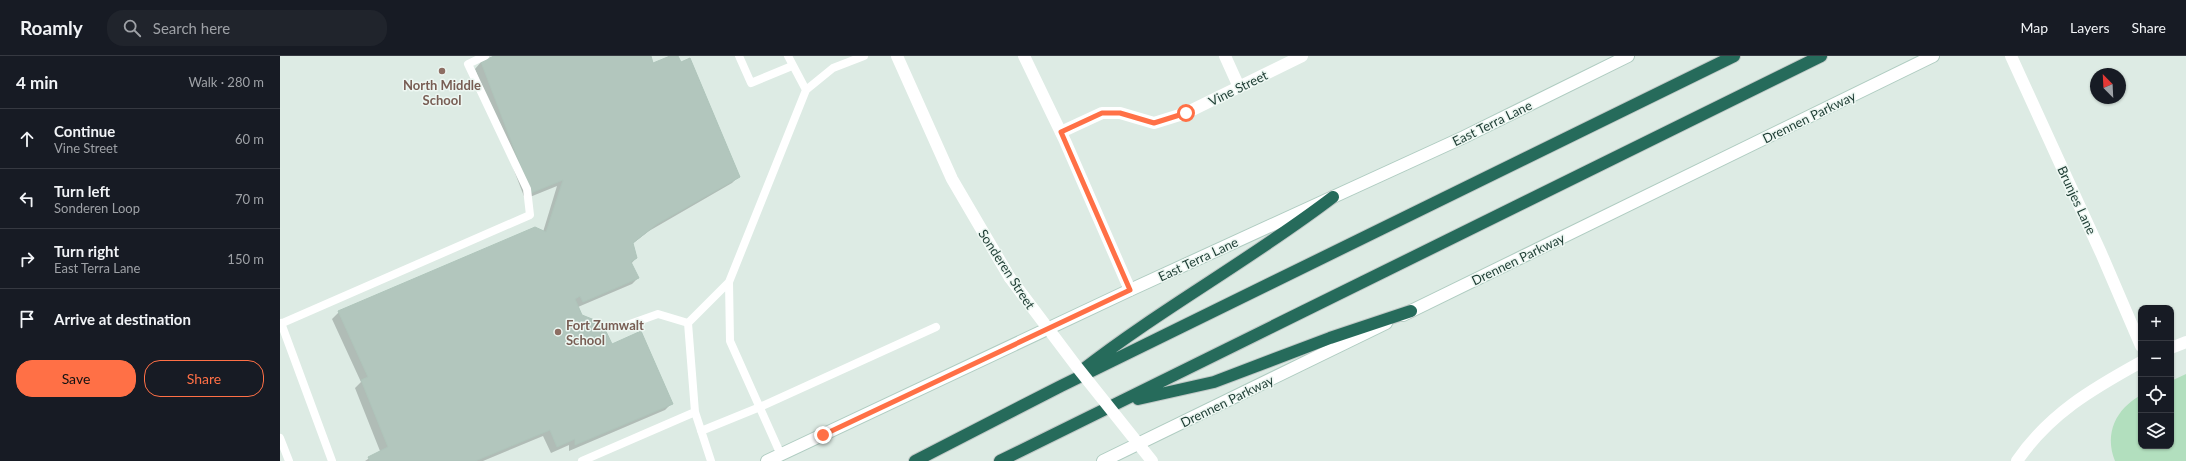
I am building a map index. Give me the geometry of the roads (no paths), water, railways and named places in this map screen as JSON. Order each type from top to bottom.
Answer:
[{"type":"highway","points":[[915,461],[1061,386],[1734,56]]},
{"type":"highway","points":[[1000,461],[1821,56]]},
{"type":"highway","points":[[1061,386],[1113,346],[1288,232],[1333,197]]},
{"type":"highway","points":[[1119,403],[1214,382],[1330,338],[1411,311]]},
{"type":"main road","name":"Sonderen Street","points":[[897,56],[952,179],[1010,278],[1076,367],[1152,461]]},
{"type":"main road","points":[[1024,56],[1061,132],[1130,290]]},
{"type":"main road","points":[[1225,56],[1239,87]]},
{"type":"main road","name":"Vine Street","points":[[1061,132],[1102,113],[1120,113],[1154,123],[1186,113],[1302,56]]},
{"type":"main road","name":"East Terra Lane","points":[[767,461],[1130,290],[1464,137],[1609,60],[1628,56]]},
{"type":"main road","name":"Drennen Parkway","points":[[1103,461],[1933,56]]},
{"type":"main road","name":"Brunjes Lane","points":[[2011,56],[2101,252],[2139,341]]},
{"type":"main road","points":[[2174,347],[2186,342]]},
{"type":"main road","points":[[2017,461],[2038,433],[2075,400],[2138,364]]},
{"type":"lane","points":[[332,461],[281,324],[530,216],[527,188],[468,64],[486,56]]},
{"type":"lane","points":[[739,56],[751,84],[792,66]]},
{"type":"lane","points":[[788,56],[806,90]]},
{"type":"lane","points":[[781,455],[730,341],[729,282],[806,90],[833,68],[864,56]]},
{"type":"lane","points":[[711,461],[695,412],[688,323],[729,282]]},
{"type":"lane","points":[[627,325],[658,314],[688,323]]},
{"type":"lane","points":[[701,430],[760,406],[936,327]]},
{"type":"lane","points":[[582,461],[596,458],[695,412]]},
{"type":"lane","points":[[280,438],[289,461]]},
{"type":"place","name":"North Middle School","points":[[442,71]]},
{"type":"place","name":"Fort Zumwalt School","points":[[558,332]]}]
